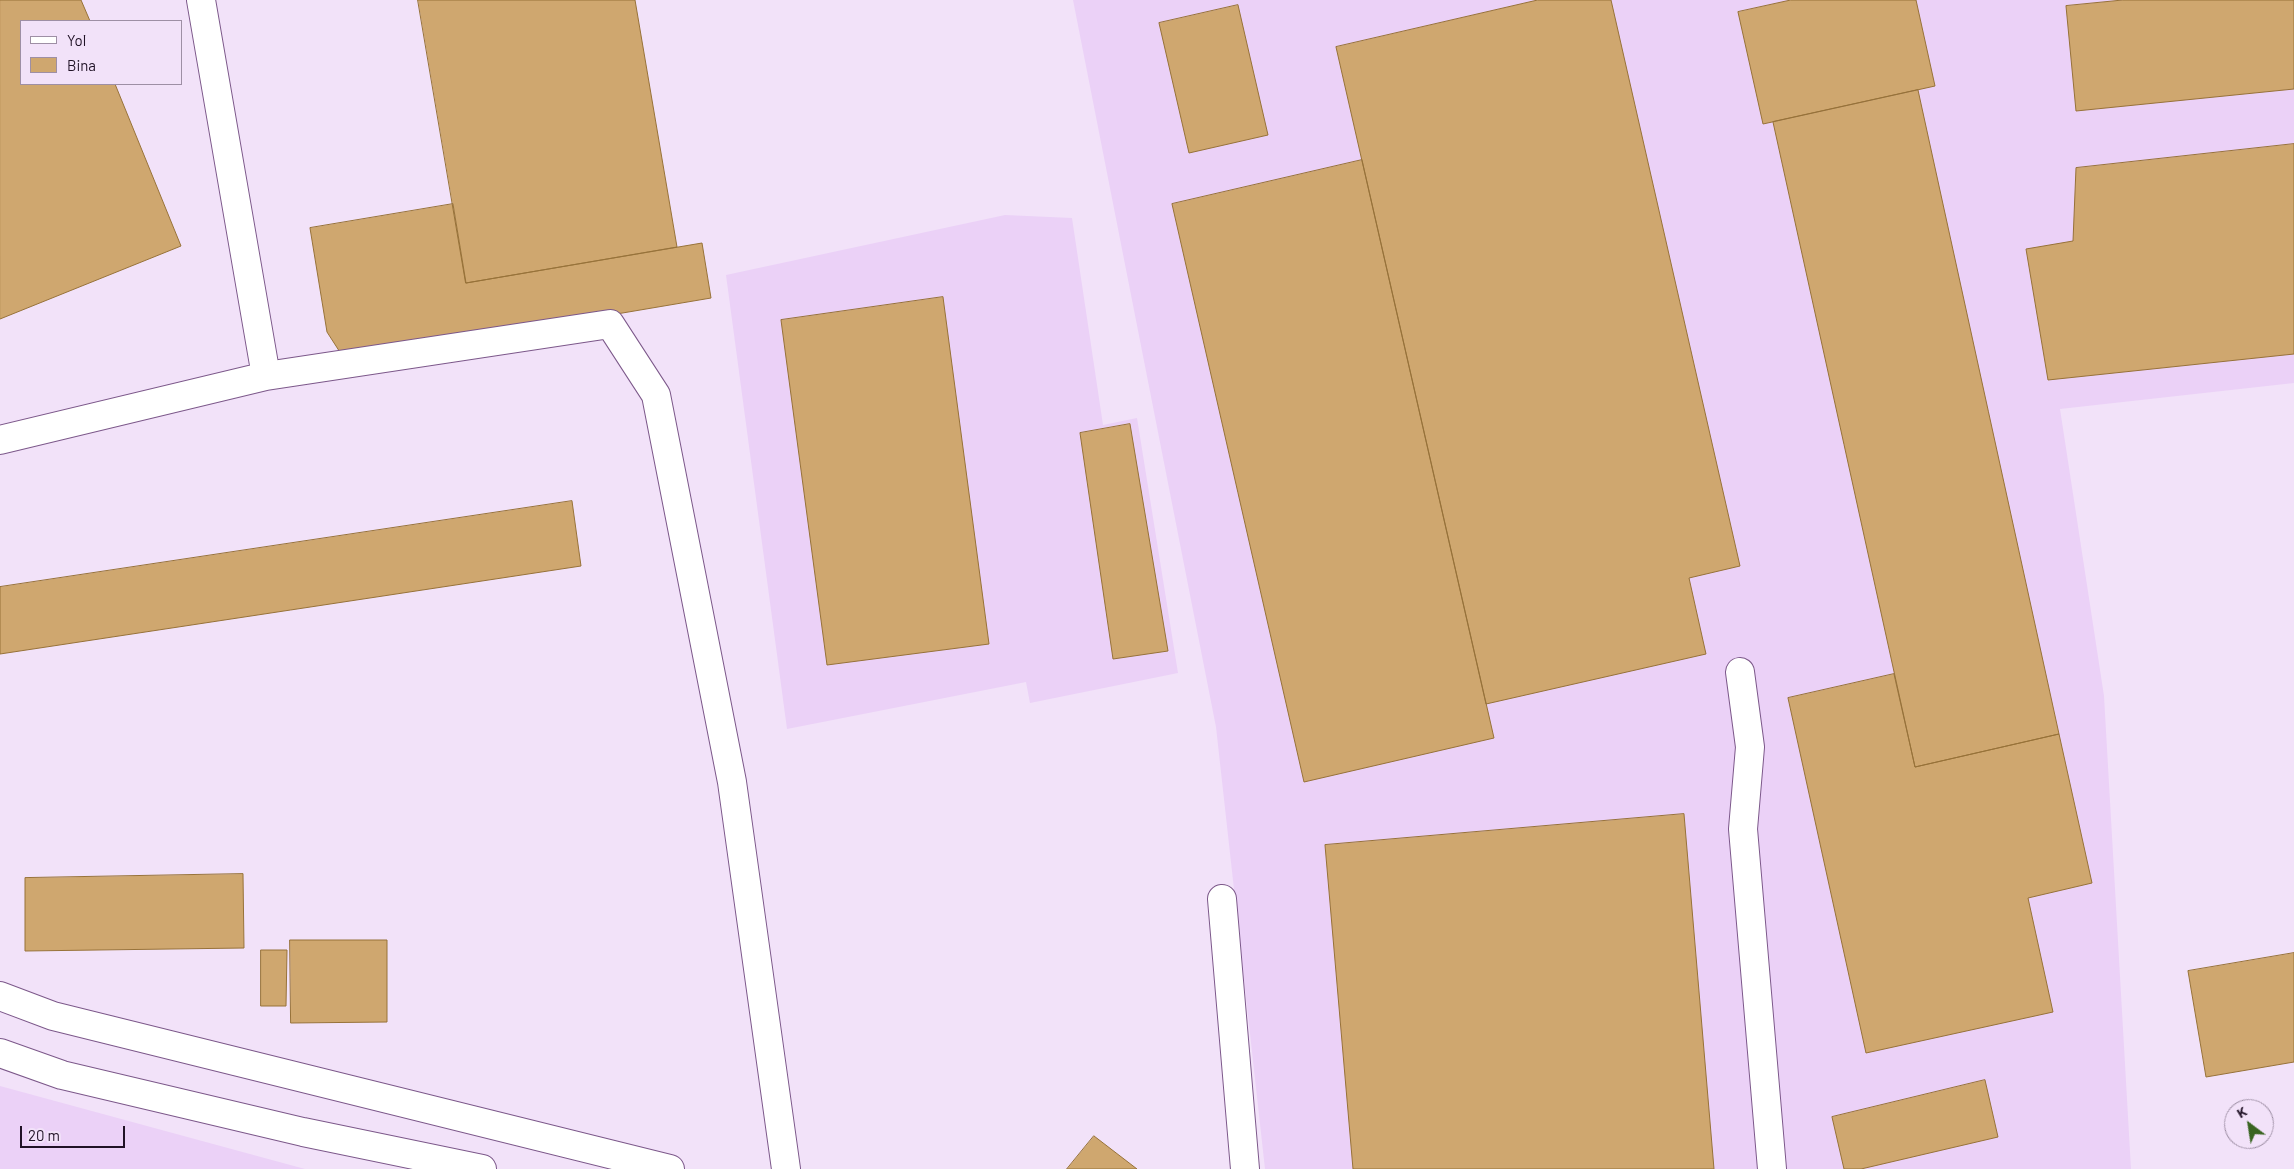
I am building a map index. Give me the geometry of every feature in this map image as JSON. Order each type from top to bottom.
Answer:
[{"type":"street","points":[[201,0],[266,376]]},
{"type":"street","points":[[0,440],[266,376],[610,324],[656,394],[732,782],[786,1169]]},
{"type":"street","points":[[1740,672],[1750,747],[1743,828],[1772,1169]]},
{"type":"street","points":[[1222,899],[1245,1169]]},
{"type":"street","points":[[0,996],[53,1016],[670,1169]]},
{"type":"street","points":[[0,1053],[62,1075],[303,1132],[482,1169]]},
{"type":"shaded area","points":[[1073,0],[2294,0],[2294,383],[2060,409],[2104,696],[2131,1169],[1265,1169],[1216,727]]},
{"type":"shaded area","points":[[1005,215],[1072,218],[1103,425],[1137,418],[1178,673],[1030,703],[1026,682],[787,729],[726,275]]},
{"type":"shaded area","points":[[0,1086],[305,1169],[0,1169]]},
{"type":"building","points":[[0,0],[81,0],[90,20],[20,20],[20,85],[115,85],[181,246],[0,319]]},
{"type":"building","points":[[418,0],[635,0],[677,247],[466,283]]},
{"type":"building","points":[[1538,0],[1611,0],[1740,566],[1689,578],[1706,654],[1486,704],[1336,47]]},
{"type":"building","points":[[1791,0],[1916,0],[1935,86],[1763,124],[1738,12]]},
{"type":"building","points":[[2123,0],[2294,0],[2294,89],[2076,111],[2066,6]]},
{"type":"building","points":[[1238,5],[1268,135],[1189,153],[1159,23]]},
{"type":"building","points":[[1918,90],[2059,734],[1915,767],[1773,122]]},
{"type":"building","points":[[2294,144],[2294,354],[2048,380],[2026,249],[2073,241],[2076,168]]},
{"type":"building","points":[[1362,160],[1494,738],[1304,782],[1172,204]]},
{"type":"building","points":[[453,204],[466,283],[702,243],[711,298],[345,360],[327,332],[310,228]]},
{"type":"building","points":[[943,297],[989,644],[827,665],[781,320]]},
{"type":"building","points":[[1130,424],[1168,651],[1113,659],[1080,433]]},
{"type":"building","points":[[572,501],[581,566],[0,654],[0,587]]},
{"type":"building","points":[[1894,674],[1915,767],[2059,734],[2092,883],[2028,898],[2053,1012],[1866,1053],[1788,698]]},
{"type":"building","points":[[1684,814],[1714,1169],[1353,1169],[1325,845]]},
{"type":"building","points":[[243,874],[244,948],[25,951],[25,878]]},
{"type":"building","points":[[290,940],[387,940],[387,1022],[291,1023]]},
{"type":"building","points":[[261,950],[287,950],[286,1006],[261,1006]]},
{"type":"building","points":[[2294,953],[2294,1062],[2206,1077],[2188,971]]},
{"type":"building","points":[[1985,1080],[1998,1137],[1861,1169],[1844,1169],[1832,1117]]},
{"type":"building","points":[[1094,1136],[1137,1169],[1067,1169]]}]
